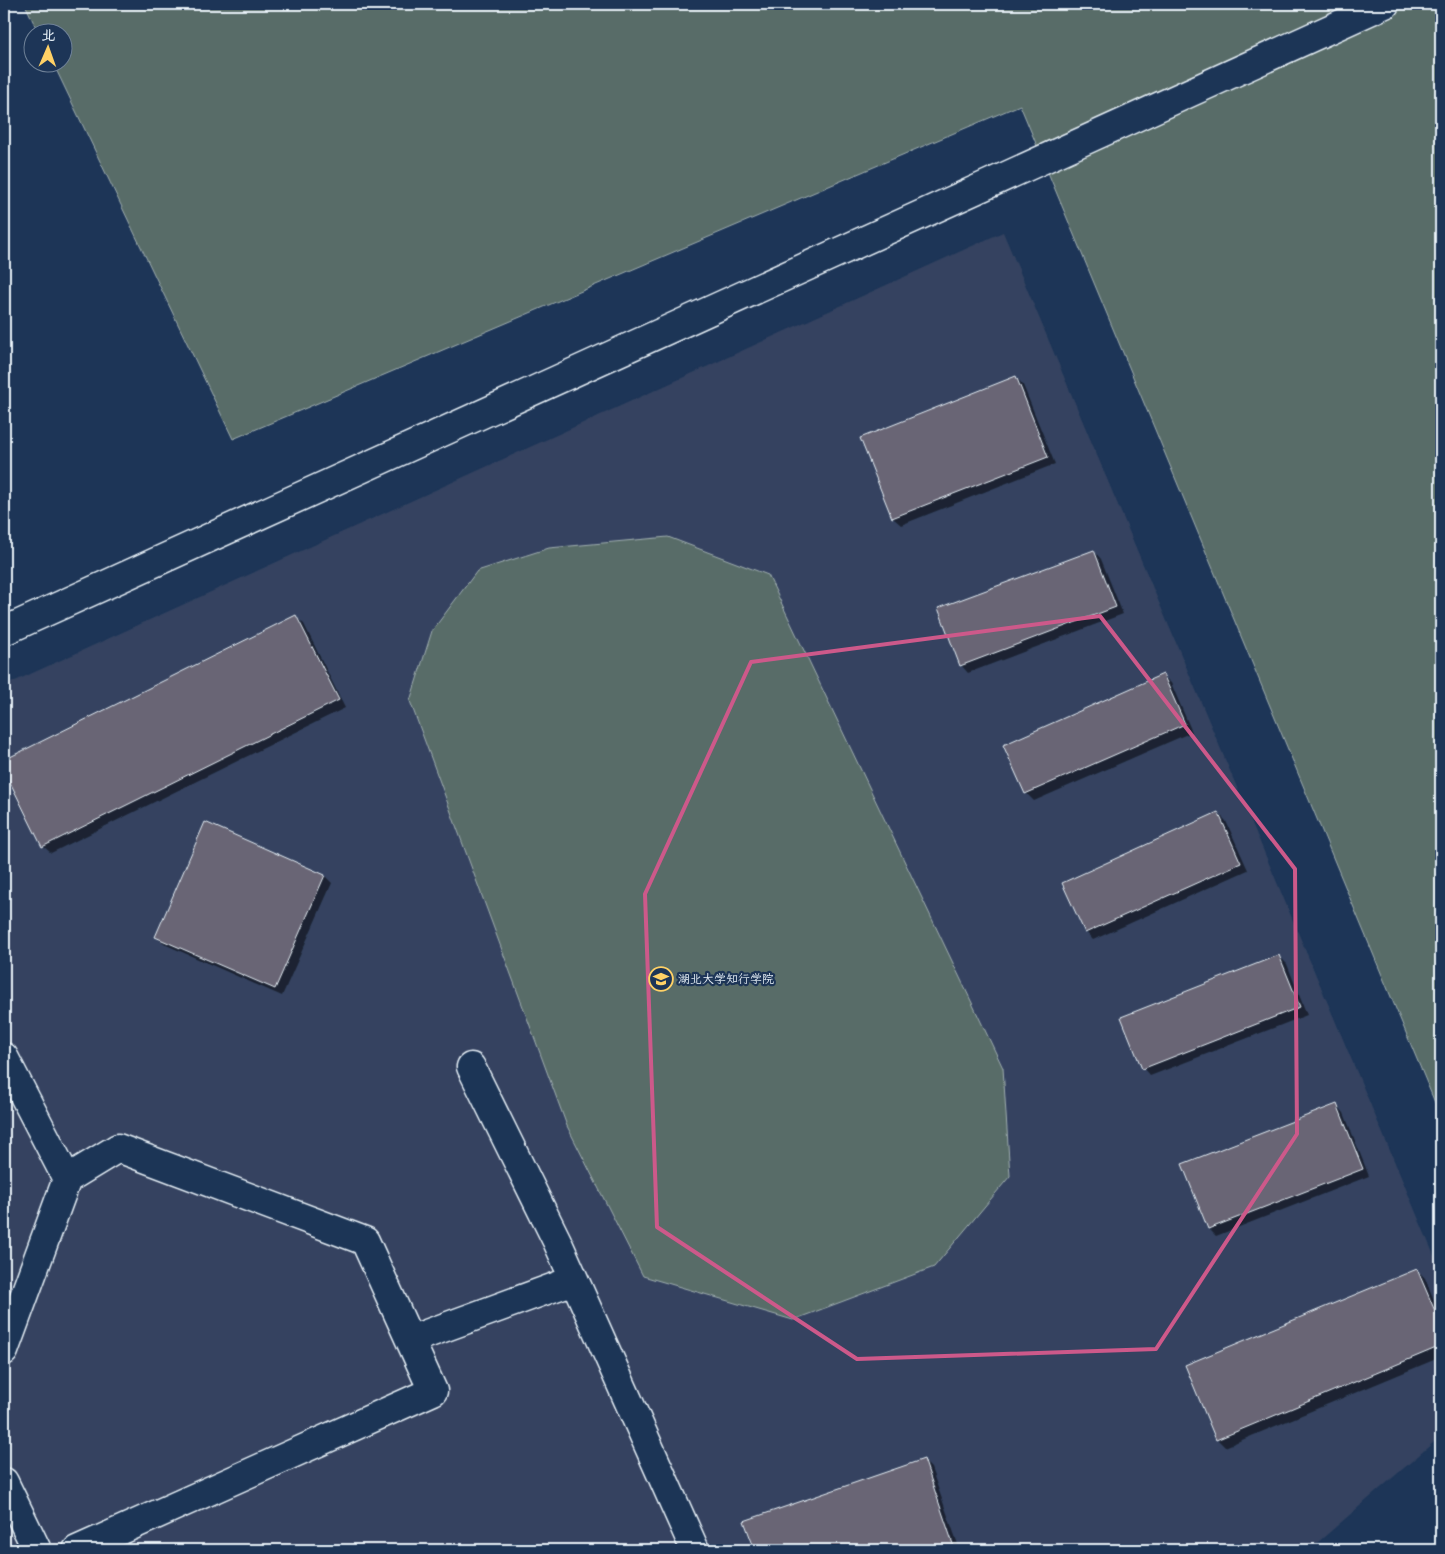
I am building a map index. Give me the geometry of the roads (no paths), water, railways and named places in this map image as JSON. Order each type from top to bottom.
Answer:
[{"type":"street","points":[[4,631],[1385,4]]},
{"type":"street","points":[[4,1057],[66,1178]]},
{"type":"street","points":[[471,1067],[574,1280],[695,1550]]},
{"type":"street","points":[[4,1350],[66,1178],[118,1148],[365,1240],[434,1391],[77,1550]]},
{"type":"street","points":[[410,1340],[574,1280]]},
{"type":"street","points":[[4,1482],[37,1550]]},
{"type":"place","name":"湖北大学知行学院","points":[[661,979]]}]
